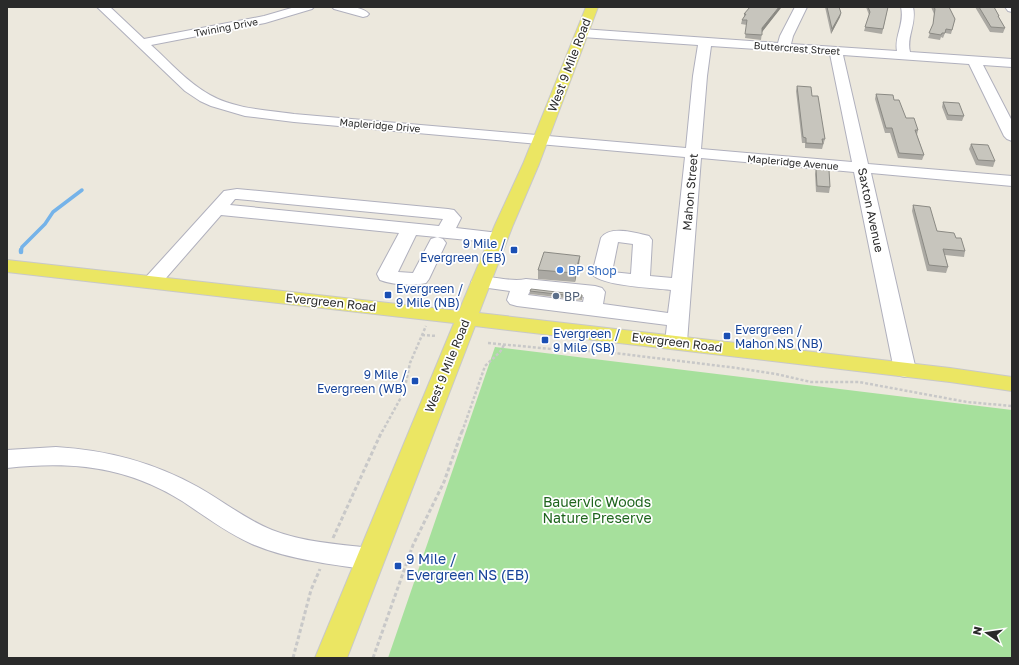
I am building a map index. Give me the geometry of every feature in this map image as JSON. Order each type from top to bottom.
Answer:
[{"type":"main road","name":"West 9 Mile Road","points":[[331,658],[466,318],[540,139],[592,7]]},
{"type":"main road","name":"Evergreen Road","points":[[7,266],[568,330],[677,332],[905,370],[1012,384]]},
{"type":"street","name":"Mapleridge Drive","points":[[103,7],[197,93],[216,103],[240,110],[289,117],[694,153]]},
{"type":"street","name":"Twining Drive","points":[[142,43],[259,20],[308,7]]},
{"type":"street","points":[[338,7],[363,14]]},
{"type":"street","points":[[784,47],[786,33],[799,13],[801,7]]},
{"type":"street","points":[[904,56],[902,42],[910,18],[907,7]]},
{"type":"street","name":"Buttercrest Street","points":[[582,33],[1012,63]]},
{"type":"street","name":"Mahon Street","points":[[677,332],[705,42]]},
{"type":"street","name":"Saxton Avenue","points":[[836,51],[905,370]]},
{"type":"street","points":[[974,60],[1012,136]]},
{"type":"street","name":"Mapleridge Avenue","points":[[694,153],[1012,181]]},
{"type":"street","points":[[152,282],[230,195],[238,194],[448,214],[452,218],[419,279],[389,277],[387,274],[410,229]]},
{"type":"street","points":[[218,209],[410,229],[441,238],[499,238]]},
{"type":"street","points":[[640,280],[681,285]]},
{"type":"street","points":[[481,282],[521,287],[526,285],[595,292],[568,330]]},
{"type":"street","points":[[521,287],[517,300],[583,308],[677,332]]},
{"type":"street","points":[[7,458],[30,456],[85,456],[123,464],[161,479],[190,494],[229,520],[262,537],[286,544],[370,559]]},
{"type":"path","points":[[293,658],[311,590],[379,437],[404,392],[410,363],[426,326]]},
{"type":"path","points":[[422,334],[437,336]]},
{"type":"path","points":[[488,342],[504,345],[598,351],[649,357],[776,374],[804,381],[859,382],[967,402],[1012,406]]},
{"type":"path","points":[[374,658],[413,545],[444,482],[485,366],[500,352],[504,345]]},
{"type":"green space","name":"Bauervic Woods Nature Preserve","points":[[495,347],[1012,410],[1012,658],[388,658]]},
{"type":"building","points":[[750,7],[779,7],[762,28],[762,35],[745,34],[747,20],[742,20],[746,14],[744,14]]},
{"type":"building","points":[[827,7],[839,7],[841,13],[832,29]]},
{"type":"building","points":[[868,7],[888,7],[883,29],[865,27],[870,12]]},
{"type":"building","points":[[934,7],[949,7],[955,19],[952,30],[946,29],[945,33],[942,33],[941,35],[929,33],[933,24]]},
{"type":"building","points":[[979,7],[994,7],[1005,28],[991,27]]},
{"type":"building","points":[[797,86],[811,87],[812,96],[818,96],[825,139],[822,139],[823,144],[806,143],[806,138],[803,137]]},
{"type":"building","points":[[876,94],[893,95],[894,100],[899,100],[906,118],[914,118],[918,130],[915,130],[924,155],[899,153],[892,128],[886,128]]},
{"type":"building","points":[[943,102],[959,103],[964,116],[948,115]]},
{"type":"building","points":[[971,144],[988,145],[995,161],[978,160]]},
{"type":"building","points":[[816,169],[829,170],[830,187],[817,186]]},
{"type":"building","points":[[913,205],[930,207],[937,231],[954,233],[956,238],[961,238],[965,251],[943,249],[948,267],[929,265]]},
{"type":"building","points":[[544,252],[580,256],[575,273],[538,270]]},
{"type":"building","points":[[531,289],[582,295],[582,297],[530,291]]},
{"type":"waterway","points":[[21,251],[22,247],[45,224],[53,212],[82,190]]},
{"type":"place","name":"9 Mile / Evergreen (EB)","points":[[514,250]]},
{"type":"place","name":"BP Shop","points":[[560,270]]},
{"type":"place","name":"Evergreen / 9 Mile (NB)","points":[[388,295]]},
{"type":"place","name":"BP","points":[[556,296]]},
{"type":"place","name":"Evergreen / Mahon NS (NB)","points":[[727,336]]},
{"type":"place","name":"Evergreen / 9 Mile (SB)","points":[[545,340]]},
{"type":"place","name":"9 Mile / Evergreen (WB)","points":[[415,381]]},
{"type":"place","name":"9 Mile / Evergreen NS (EB)","points":[[398,566]]}]
